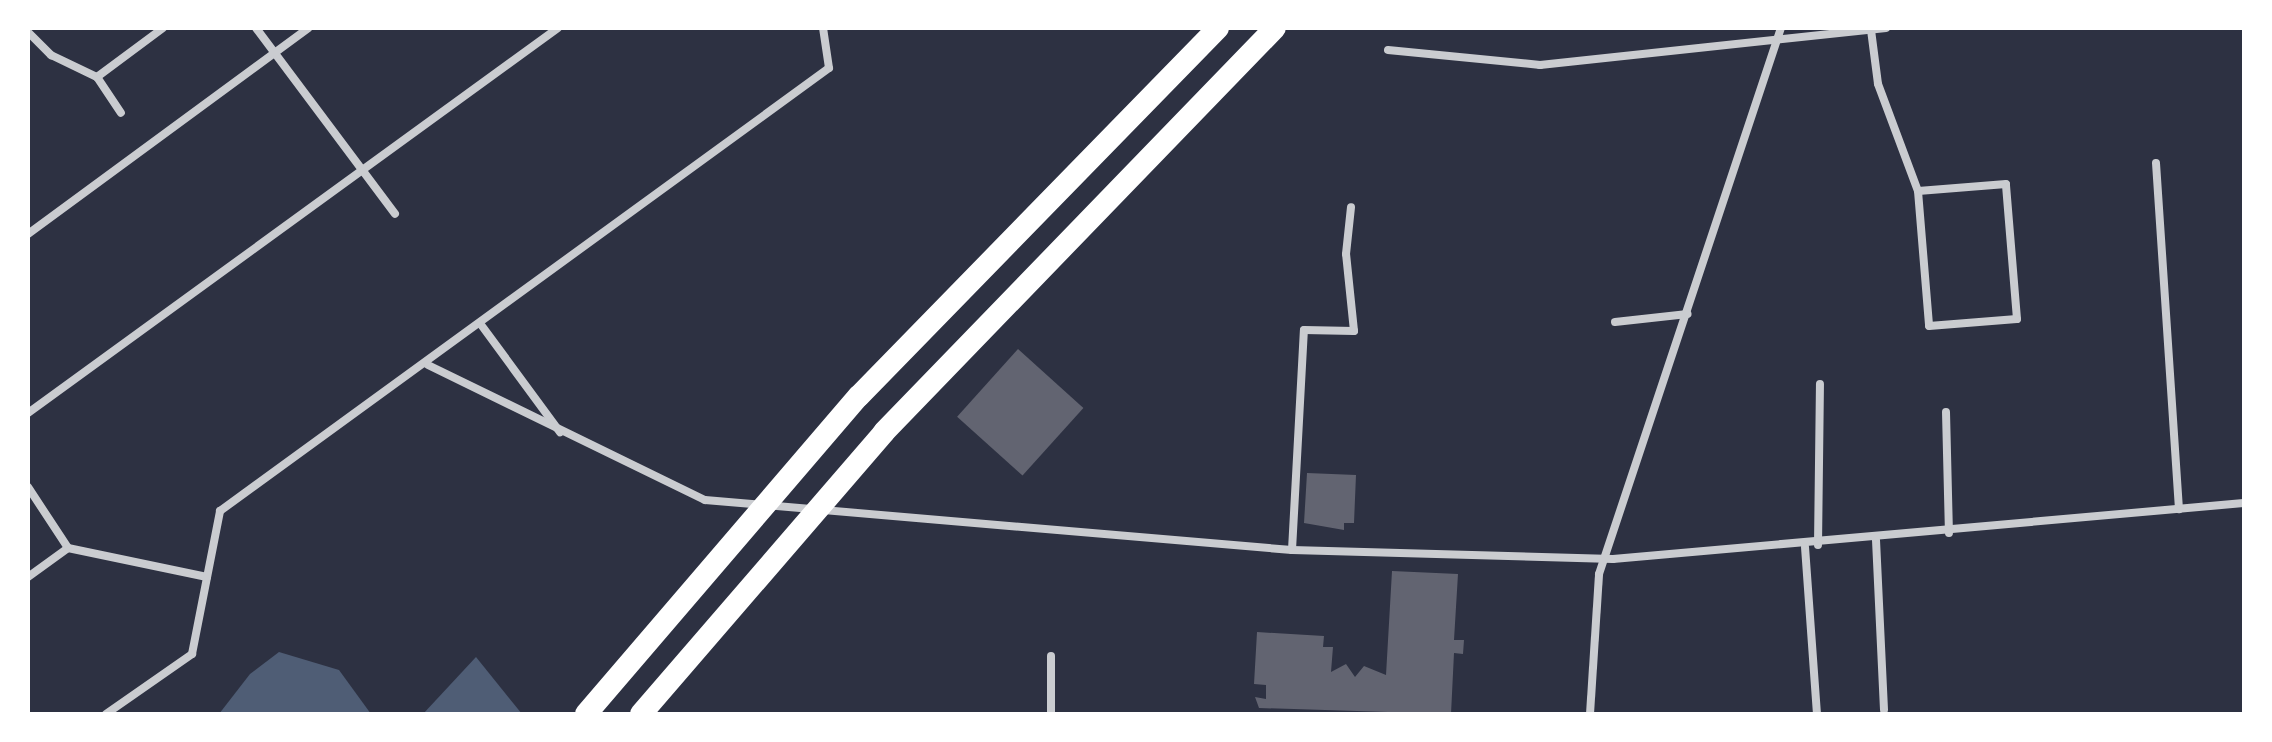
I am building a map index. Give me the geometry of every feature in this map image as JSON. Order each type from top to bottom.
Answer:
[{"type":"highway","points":[[586,714],[764,504],[992,254],[1218,28]]},
{"type":"highway","points":[[641,714],[817,508],[1083,218],[1275,28]]},
{"type":"street","points":[[97,77],[163,28]]},
{"type":"street","points":[[256,28],[395,214]]},
{"type":"street","points":[[28,234],[308,28]]},
{"type":"street","points":[[28,413],[558,28]]},
{"type":"street","points":[[106,714],[192,654],[220,511],[482,326],[829,68],[823,28]]},
{"type":"street","points":[[1590,714],[1599,574],[1781,28]]},
{"type":"street","points":[[1388,50],[1540,65],[1637,49],[1776,43],[1886,28]]},
{"type":"street","points":[[1871,30],[1878,84],[1918,191],[1929,326],[2017,319],[2006,184],[1918,191]]},
{"type":"street","points":[[28,32],[51,55],[97,77],[121,113]]},
{"type":"street","points":[[2156,163],[2179,509]]},
{"type":"street","points":[[1292,550],[1304,330],[1354,331],[1346,254],[1351,207]]},
{"type":"street","points":[[1615,322],[1688,314]]},
{"type":"street","points":[[482,326],[563,436]]},
{"type":"street","points":[[428,365],[563,436],[705,500],[1292,550],[1606,559],[1805,547],[2244,503]]},
{"type":"street","points":[[1818,545],[1820,384]]},
{"type":"street","points":[[1946,412],[1949,533]]},
{"type":"street","points":[[28,487],[68,548],[207,577]]},
{"type":"street","points":[[1876,540],[1884,710]]},
{"type":"street","points":[[1805,547],[1817,714]]},
{"type":"street","points":[[28,577],[68,548]]},
{"type":"street","points":[[1051,656],[1051,714]]},
{"type":"water","points":[[279,652],[339,670],[371,714],[219,714],[250,674]]},
{"type":"water","points":[[476,657],[522,714],[423,714]]},
{"type":"building","points":[[1018,349],[1083,408],[1023,476],[957,417]]},
{"type":"building","points":[[1307,473],[1356,475],[1354,523],[1344,523],[1344,530],[1304,523]]},
{"type":"building","points":[[1392,571],[1458,574],[1454,640],[1464,640],[1463,654],[1454,653],[1451,714],[1259,708],[1255,697],[1266,699],[1266,685],[1254,684],[1257,632],[1324,636],[1323,647],[1333,647],[1331,672],[1346,664],[1355,677],[1364,666],[1386,675]]}]
